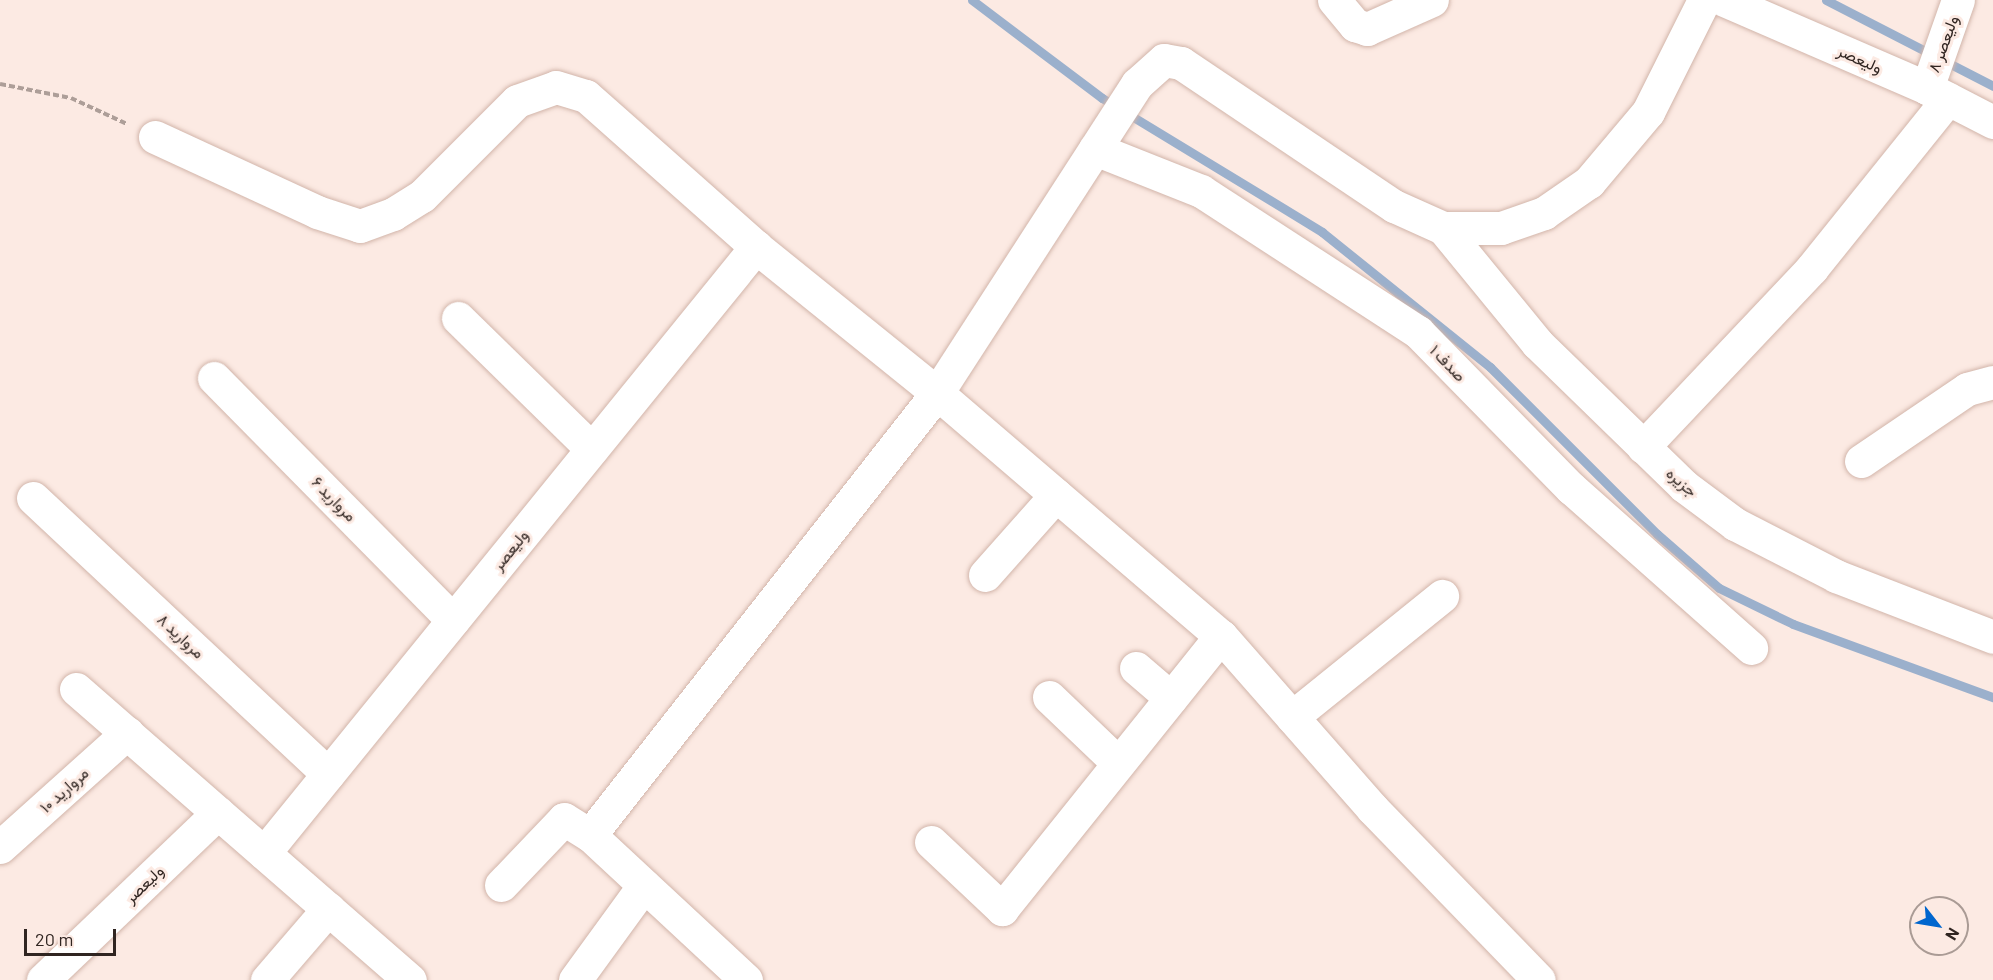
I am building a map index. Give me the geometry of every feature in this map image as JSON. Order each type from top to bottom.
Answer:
[{"type":"street","points":[[1334,0],[1355,25],[1367,29],[1432,0]]},
{"type":"street","points":[[590,835],[937,393],[1137,84],[1164,60],[1181,63],[1352,181],[1394,206],[1443,228],[1502,228],[1544,213],[1589,182],[1648,112],[1704,0]]},
{"type":"street","name":"ولیعصر","points":[[1724,0],[1935,88],[1993,122]]},
{"type":"street","name":"ولیعصر ۸","points":[[1643,447],[1812,268],[1935,88],[1945,37],[1958,0]]},
{"type":"street","points":[[155,137],[317,212],[360,226],[393,214],[422,196],[478,135],[517,101],[556,87],[586,96],[756,247],[937,393],[1221,636],[1373,809],[1539,980]]},
{"type":"street","name":"صدف ۱","points":[[1102,138],[1201,191],[1418,332],[1571,488],[1751,648]]},
{"type":"street","name":"جزیره","points":[[1443,228],[1537,343],[1684,486],[1736,524],[1836,576],[1993,637]]},
{"type":"street","name":"ولیعصر","points":[[264,853],[756,247]]},
{"type":"street","points":[[458,318],[592,449]]},
{"type":"street","name":"مروارید ۶","points":[[214,378],[453,620]]},
{"type":"street","points":[[1861,461],[1967,389],[1993,382]]},
{"type":"street","points":[[985,575],[1056,495]]},
{"type":"street","name":"مروارید ۸","points":[[33,498],[328,774]]},
{"type":"street","points":[[1292,717],[1442,596]]},
{"type":"street","points":[[931,843],[1002,909],[1221,636]]},
{"type":"street","points":[[1136,668],[1171,698]]},
{"type":"street","points":[[76,690],[410,980]]},
{"type":"street","points":[[1048,697],[1118,763]]},
{"type":"street","name":"مروارید ۱۰","points":[[0,847],[127,733]]},
{"type":"street","name":"ولیعصر","points":[[43,980],[218,813]]},
{"type":"street","points":[[501,885],[564,819],[590,835],[746,980]]},
{"type":"street","points":[[575,980],[644,885]]},
{"type":"street","points":[[267,980],[328,909]]},
{"type":"path","points":[[0,84],[71,98],[155,137]]},
{"type":"waterway","points":[[972,0],[1102,98],[1322,232],[1490,367],[1657,534],[1719,588],[1793,624],[1993,697]]},
{"type":"waterway","points":[[1826,0],[1993,86]]}]
